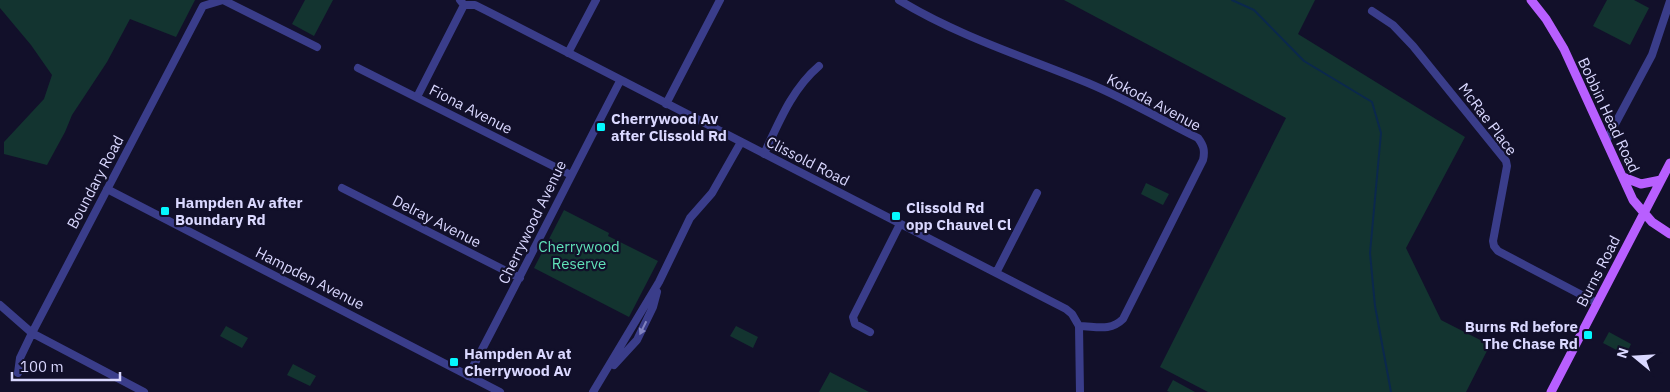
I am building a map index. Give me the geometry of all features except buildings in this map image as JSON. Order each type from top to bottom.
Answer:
[{"type":"main road","name":"Bobbin Head Road","points":[[1531,0],[1546,19],[1564,49],[1633,200],[1652,222],[1670,234]]},
{"type":"main road","name":"Burns Road","points":[[1551,392],[1670,163]]},
{"type":"main road","points":[[1623,177],[1641,184],[1661,180]]},
{"type":"street","name":"Boundary Road","points":[[18,373],[20,358],[32,334],[203,6],[223,0],[317,47]]},
{"type":"street","points":[[568,53],[596,0]]},
{"type":"street","points":[[666,104],[720,0]]},
{"type":"street","name":"Kokoda Avenue","points":[[900,0],[944,25],[1021,58],[1090,84],[1198,138],[1201,142],[1204,148],[1203,160],[1123,319],[1114,326],[1102,328],[1079,326]]},
{"type":"street","points":[[1606,141],[1652,54],[1670,1]]},
{"type":"street","points":[[417,97],[462,3]]},
{"type":"street","name":"Clissold Road","points":[[462,3],[475,5],[1066,309],[1072,314],[1079,326]]},
{"type":"street","name":"McRae Place","points":[[1372,11],[1393,25],[1413,46],[1506,161],[1507,166],[1493,241],[1494,246],[1498,251],[1597,303]]},
{"type":"street","points":[[764,154],[790,100],[809,74],[819,66]]},
{"type":"street","name":"Fiona Avenue","points":[[358,68],[571,175]]},
{"type":"street","name":"Cherrywood Avenue","points":[[468,376],[620,81]]},
{"type":"street","points":[[593,392],[600,380],[637,340],[653,307],[659,282],[690,218],[712,194],[740,142]]},
{"type":"street","name":"Delray Avenue","points":[[342,188],[520,278]]},
{"type":"street","name":"Hampden Avenue","points":[[107,189],[500,392]]},
{"type":"street","points":[[996,273],[1037,193]]},
{"type":"street","points":[[870,332],[855,324],[853,317],[900,224]]},
{"type":"street","points":[[0,305],[32,334],[144,392]]},
{"type":"street","points":[[1079,326],[1080,392]]},
{"type":"green space","points":[[0,0],[195,0],[176,37],[130,19],[107,62],[72,115],[47,165],[4,154],[4,142],[44,99],[52,75],[31,45],[0,8]]},
{"type":"green space","points":[[305,0],[333,0],[314,36],[292,24]]},
{"type":"green space","points":[[1064,0],[1315,0],[1298,34],[1465,137],[1406,248],[1441,320],[1490,345],[1466,392],[1208,392],[1160,367],[1286,118]]},
{"type":"green space","points":[[1607,0],[1634,0],[1649,8],[1630,45],[1593,26]]},
{"type":"green space","points":[[1146,183],[1169,194],[1163,205],[1141,194]]},
{"type":"green space","name":"Cherrywood Reserve","points":[[564,210],[609,233],[608,236],[658,261],[629,317],[534,268]]},
{"type":"green space","points":[[226,326],[248,338],[242,348],[220,336]]},
{"type":"green space","points":[[736,326],[758,337],[753,348],[730,336]]},
{"type":"green space","points":[[1609,332],[1631,344],[1626,355],[1603,343]]},
{"type":"green space","points":[[293,364],[316,376],[310,386],[287,375]]},
{"type":"green space","points":[[830,372],[869,392],[819,392]]},
{"type":"green space","points":[[1173,380],[1195,392],[1167,391]]},
{"type":"waterway","points":[[1232,0],[1254,10],[1304,61],[1372,102],[1381,133],[1370,253],[1375,306],[1391,392]]},
{"type":"place","name":"Cherrywood Av after Clissold Rd","points":[[601,127]]},
{"type":"place","name":"Hampden Av after Boundary Rd","points":[[165,211]]},
{"type":"place","name":"Clissold Rd opp Chauvel Cl","points":[[896,216]]},
{"type":"place","name":"Burns Rd before The Chase Rd","points":[[1588,335]]},
{"type":"place","name":"Hampden Av at Cherrywood Av","points":[[454,362]]}]
